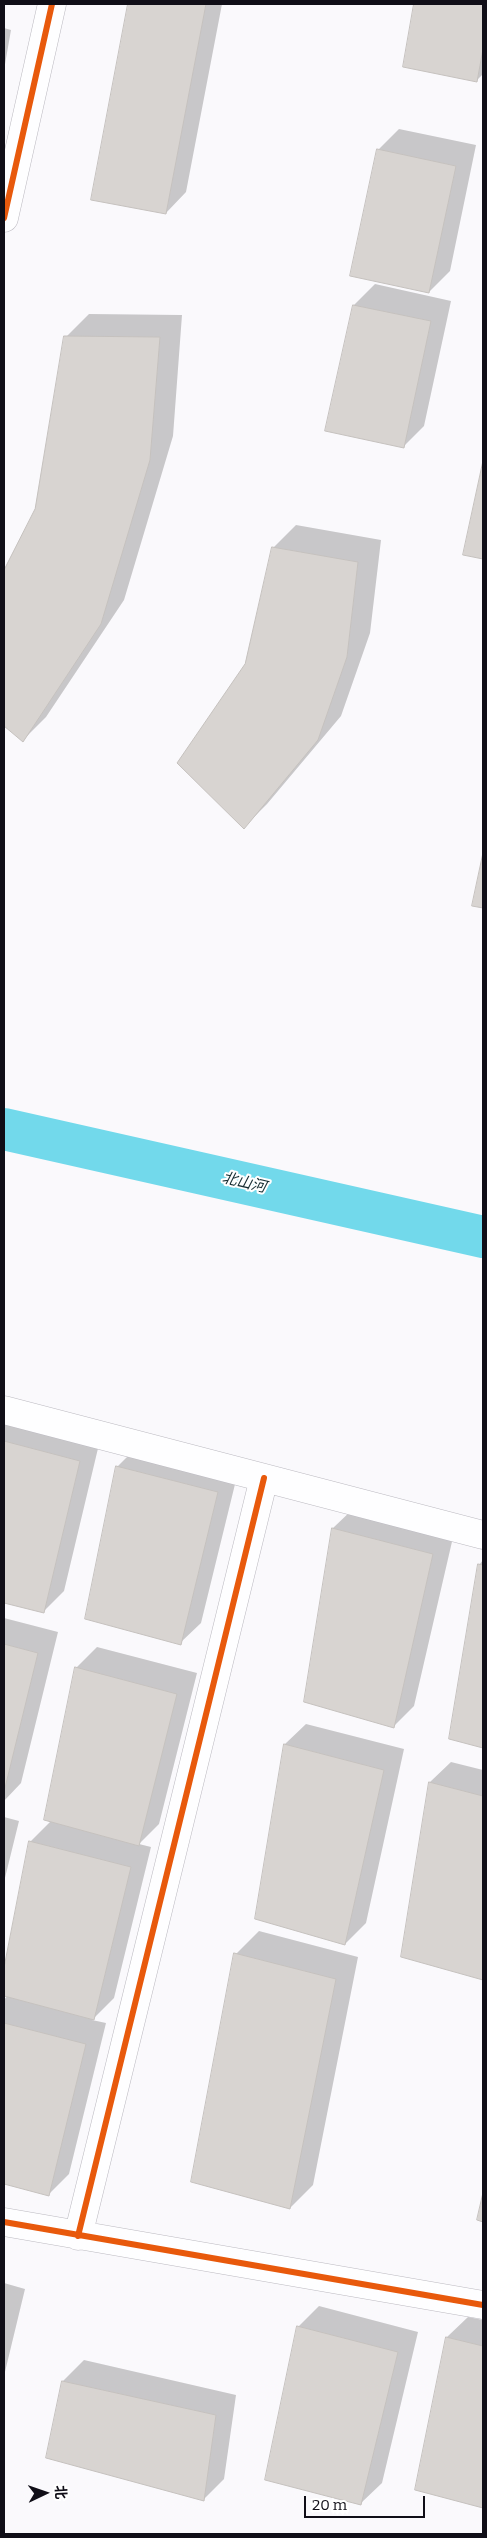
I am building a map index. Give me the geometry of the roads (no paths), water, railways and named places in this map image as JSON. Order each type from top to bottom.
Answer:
[{"type":"street","points":[[4,218],[52,4]]},
{"type":"street","points":[[4,1410],[483,1535]]},
{"type":"street","points":[[78,2236],[264,1478]]},
{"type":"street","points":[[4,2222],[483,2305]]},
{"type":"waterway","name":"北山河","points":[[4,1129],[483,1237]]}]
